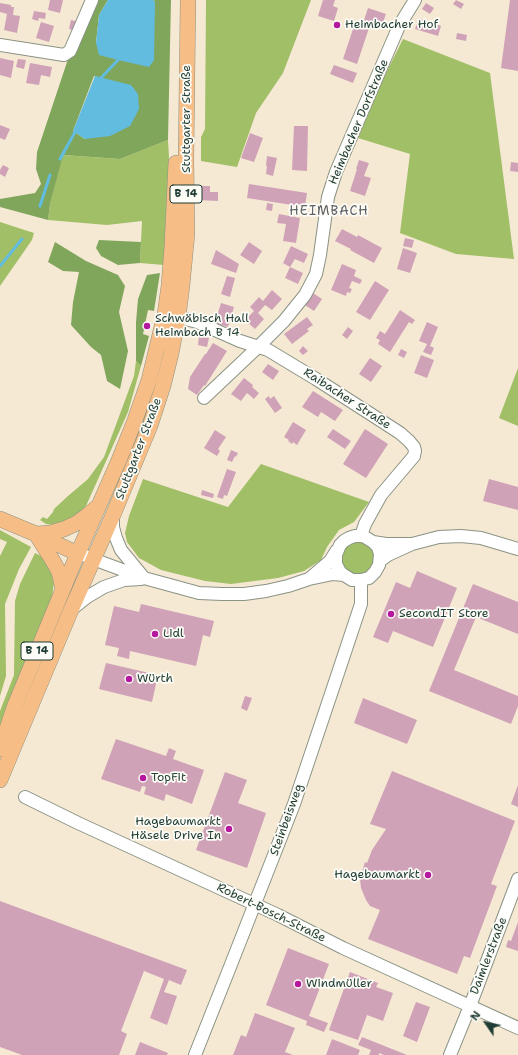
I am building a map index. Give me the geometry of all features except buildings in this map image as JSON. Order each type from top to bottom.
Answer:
[{"type":"main road","name":"Stuttgarter Straße","points":[[0,749],[15,705],[63,589],[74,551],[99,504],[135,420],[149,380],[156,352],[167,299],[172,247],[176,182],[178,0]]},
{"type":"main road","name":"Stuttgarter Straße","points":[[0,780],[150,426],[163,386],[171,354],[178,317],[187,234],[186,159],[188,0]]},
{"type":"main road","points":[[40,536],[64,529],[77,523],[99,504]]},
{"type":"main road","points":[[0,519],[74,551]]},
{"type":"main road","points":[[40,536],[59,572],[63,589]]},
{"type":"street","points":[[0,45],[64,55],[70,51],[92,0]]},
{"type":"street","name":"Heimbacher Dorfstraße","points":[[204,398],[284,321],[305,295],[316,274],[328,197],[336,172],[399,26],[415,0]]},
{"type":"street","name":"Raibacher Straße","points":[[178,317],[201,323],[240,341],[272,352],[400,433],[409,441],[414,447],[414,456],[380,495],[365,524],[361,536]]},
{"type":"street","points":[[113,515],[113,527],[121,550],[144,578]]},
{"type":"street","points":[[309,579],[330,560],[340,545],[344,541],[355,536],[365,537],[378,547],[380,561],[378,569],[369,578],[352,580],[344,575],[336,564],[337,550]]},
{"type":"street","points":[[380,561],[388,555],[412,544],[438,537],[461,536],[481,538],[518,549]]},
{"type":"street","points":[[373,542],[386,544],[412,544]]},
{"type":"street","points":[[74,551],[144,578],[199,593],[244,594],[266,591],[333,574],[344,575]]},
{"type":"street","points":[[71,610],[87,597],[104,587],[124,580],[144,578]]},
{"type":"street","name":"Steinbeisweg","points":[[195,1055],[294,804],[361,604],[361,580]]},
{"type":"street","name":"Robert-Bosch-Straße","points":[[25,797],[278,915],[350,951],[518,1028]]},
{"type":"street","name":"Daimlerstraße","points":[[450,1055],[518,879]]},
{"type":"green space","points":[[96,0],[108,0],[99,15],[96,43],[155,2],[153,0],[171,0],[168,140],[120,159],[63,155],[50,204],[48,220],[0,207],[0,199],[35,193],[41,184],[36,169],[37,152],[68,59]],"holes":[[[94,76],[101,78],[85,139],[73,131]]]},
{"type":"green space","points":[[206,0],[311,0],[283,73],[256,113],[237,167],[201,161],[201,137],[205,129]]},
{"type":"green space","points":[[403,39],[490,73],[514,259],[456,254],[400,233],[410,154],[358,138],[381,83]]},
{"type":"green space","points":[[168,140],[169,157],[164,265],[140,263],[142,221],[107,225],[48,220],[50,204],[62,155],[120,159]]},
{"type":"green space","points":[[0,222],[34,233],[32,240],[0,286]]},
{"type":"green space","points":[[99,240],[141,242],[140,263],[118,265],[101,256],[96,248]]},
{"type":"green space","points":[[55,242],[86,261],[118,275],[125,286],[119,312],[128,351],[120,389],[107,381],[101,355],[91,347],[71,325],[73,302],[79,272],[63,271],[48,262]]},
{"type":"green space","points":[[160,273],[154,311],[148,310],[143,334],[149,336],[141,366],[136,361],[136,322],[138,299],[147,275]]},
{"type":"green space","points":[[136,361],[141,366],[128,412],[86,506],[72,519],[55,525],[46,524],[40,520],[43,517],[47,519],[54,509],[88,479],[104,457],[134,376]]},
{"type":"green space","points":[[518,368],[518,426],[499,418]]},
{"type":"green space","points":[[261,464],[369,502],[354,522],[339,530],[327,547],[321,560],[304,571],[278,578],[231,584],[205,581],[161,570],[139,558],[127,542],[125,533],[129,516],[143,479],[228,507]]},
{"type":"green space","points":[[0,530],[31,547],[19,569],[5,604],[6,676],[0,696],[0,556],[7,542],[0,539]]},
{"type":"green space","points":[[358,539],[373,547],[376,558],[371,569],[366,573],[354,574],[344,568],[341,563],[343,546]]},
{"type":"green space","points":[[35,553],[41,556],[54,574],[52,598],[0,731],[0,711],[14,675],[15,601],[20,584]]},
{"type":"water","points":[[108,0],[153,0],[155,2],[154,60],[149,67],[99,55],[96,43],[99,15]]},
{"type":"water","points":[[95,76],[131,85],[138,94],[139,109],[130,126],[110,136],[85,139],[73,131]]},
{"type":"waterway","name":"HEIMBACH","points":[[101,78],[118,60]]},
{"type":"waterway","name":"HEIMBACH","points":[[60,159],[75,132]]},
{"type":"waterway","name":"HEIMBACH","points":[[40,206],[50,175]]},
{"type":"waterway","name":"HEIMBACH","points":[[0,266],[22,239]]},
{"type":"place","name":"Heimbacher Hof","points":[[337,25]]},
{"type":"place","name":"Schwäbisch Hall Heimbach B 14","points":[[147,326]]},
{"type":"place","name":"SecondIT Store","points":[[391,614]]},
{"type":"place","name":"Lidl","points":[[155,634]]},
{"type":"place","name":"Würth","points":[[129,679]]},
{"type":"place","name":"TopFit","points":[[143,778]]},
{"type":"place","name":"Hagebaumarkt Häsele Drive In","points":[[229,829]]},
{"type":"place","name":"Hagebaumarkt","points":[[428,875]]},
{"type":"place","name":"Windmüller","points":[[298,984]]},
{"type":"district","name":"HEIMBACH","points":[[329,212]]}]
